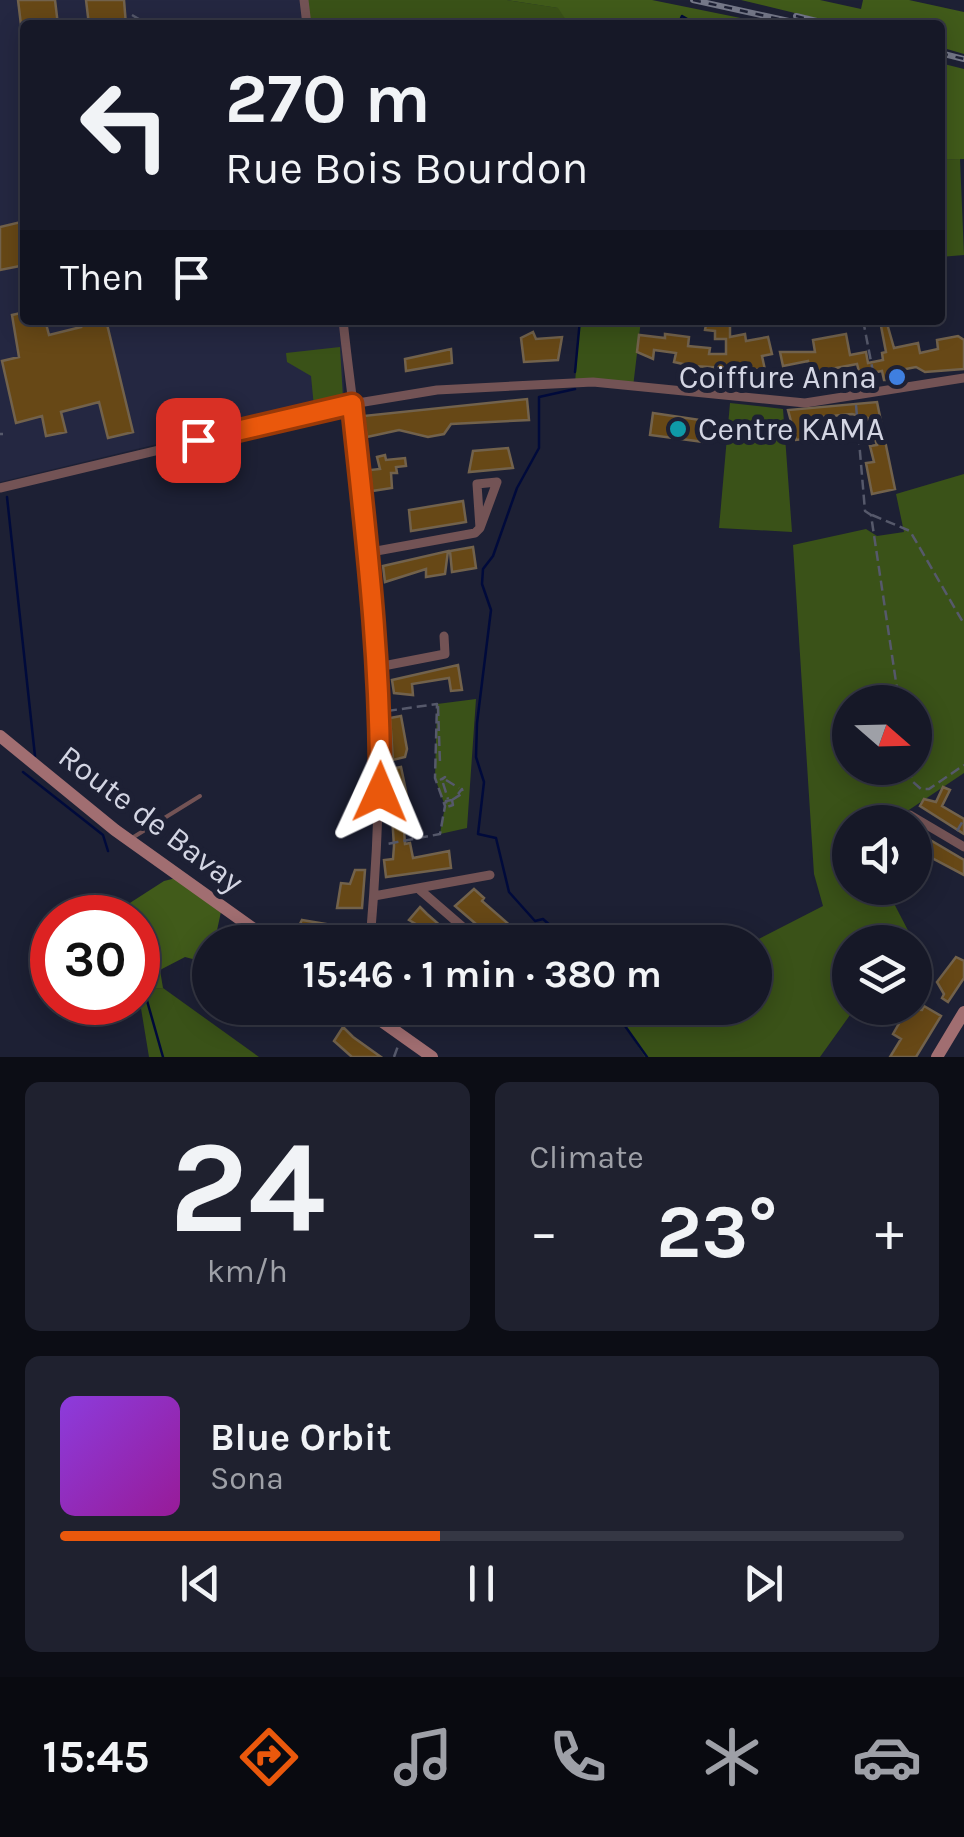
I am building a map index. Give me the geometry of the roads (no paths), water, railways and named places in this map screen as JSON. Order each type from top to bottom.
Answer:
[{"type":"main road","name":"Route de Bavay","points":[[0,736],[129,840],[248,925]]},
{"type":"main road","points":[[937,1057],[964,1012]]},
{"type":"main road","points":[[388,1025],[432,1057]]},
{"type":"street","points":[[343,325],[371,552],[378,667],[380,712],[371,925]]},
{"type":"street","points":[[0,488],[352,404],[437,390],[593,382],[784,403],[964,378]]},
{"type":"street","points":[[371,552],[469,536],[480,528],[497,482],[477,484],[480,528]]},
{"type":"street","points":[[378,667],[445,654],[444,636]]},
{"type":"street","points":[[932,828],[964,848]]},
{"type":"street","points":[[374,896],[490,875]]},
{"type":"street","points":[[420,890],[460,925]]},
{"type":"lane","points":[[129,840],[200,796]]},
{"type":"waterway","points":[[680,20],[682,16],[689,20]]},
{"type":"waterway","points":[[575,372],[580,325]]},
{"type":"waterway","points":[[550,925],[543,919],[535,921],[509,892],[496,838],[478,834],[484,782],[476,757],[477,723],[491,610],[482,584],[483,569],[493,556],[517,488],[539,448],[539,397],[575,389]]},
{"type":"waterway","points":[[7,497],[35,756]]},
{"type":"waterway","points":[[23,772],[103,835],[108,851]]},
{"type":"waterway","points":[[154,1025],[163,1057]]},
{"type":"waterway","points":[[624,1025],[647,1057]]},
{"type":"railway","points":[[693,0],[784,20]]},
{"type":"railway","points":[[796,16],[812,20]]},
{"type":"railway","points":[[945,54],[964,59]]},
{"type":"place","name":"Coiffure Anna","points":[[897,377]]},
{"type":"place","name":"Centre KAMA","points":[[678,429]]}]
